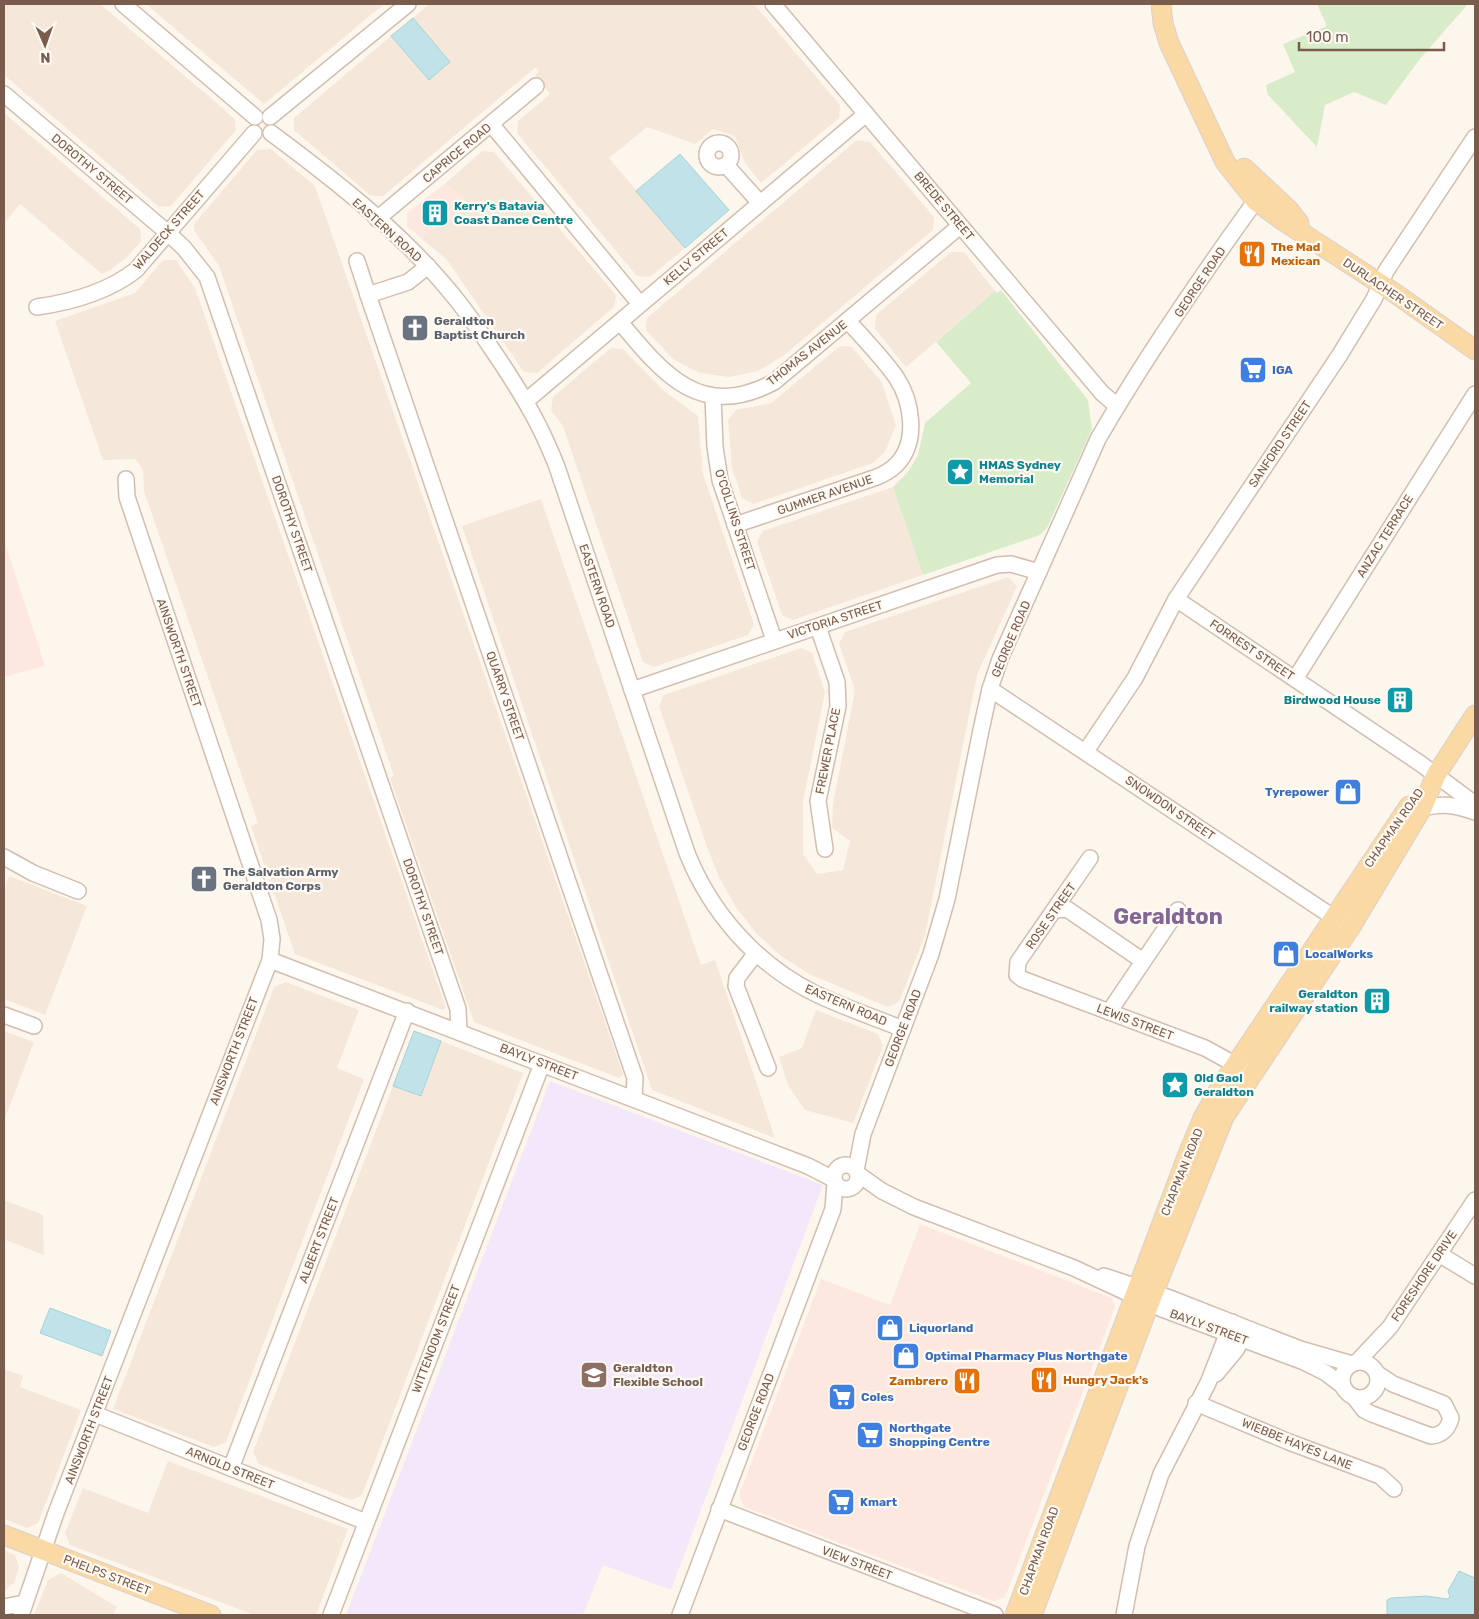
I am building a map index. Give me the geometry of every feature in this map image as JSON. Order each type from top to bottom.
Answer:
[{"type":"main road","name":"DURLACHER STREET","points":[[1161,4],[1162,22],[1169,43],[1213,134],[1260,195],[1289,210],[1311,238],[1475,350]]},
{"type":"main road","name":"CHAPMAN ROAD","points":[[1015,1615],[1144,1295],[1243,1069],[1422,808],[1436,775],[1475,715]]},
{"type":"main road","name":"CHAPMAN ROAD","points":[[1342,923],[1422,786],[1436,775]]},
{"type":"main road","name":"CHAPMAN ROAD","points":[[1032,1615],[1144,1295]]},
{"type":"main road","name":"PHELPS STREET","points":[[4,1535],[211,1615]]},
{"type":"street","points":[[123,4],[255,117]]},
{"type":"street","points":[[270,117],[408,4]]},
{"type":"street","name":"BREDE STREET","points":[[773,4],[1102,393],[1117,406]]},
{"type":"street","name":"CAPRICE ROAD","points":[[377,219],[492,125],[536,86]]},
{"type":"street","name":"DOROTHY STREET","points":[[4,94],[168,233],[184,248],[207,277],[455,1000],[458,1009],[459,1032]]},
{"type":"street","points":[[264,114],[270,117],[274,123],[271,133],[261,137],[254,133],[251,123],[255,117],[264,114]]},
{"type":"street","name":"KELLY STREET","points":[[526,401],[866,114]]},
{"type":"street","points":[[492,125],[640,304]]},
{"type":"street","name":"WALDECK STREET","points":[[37,306],[60,304],[118,284],[136,270],[254,133]]},
{"type":"street","name":"EASTERN ROAD","points":[[271,133],[315,166],[428,266],[457,300],[537,419],[557,467],[694,870],[721,914],[756,953],[783,974],[813,992],[903,1028]]},
{"type":"street","name":"SANFORD STREET","points":[[1086,752],[1135,678],[1176,599],[1339,356],[1381,285],[1386,271],[1475,137]]},
{"type":"street","points":[[726,165],[760,203]]},
{"type":"street","name":"GEORGE ROAD","points":[[680,1615],[931,954],[947,899],[990,689],[1000,659],[1098,440],[1117,406],[1260,195]]},
{"type":"street","name":"THOMAS AVENUE","points":[[620,322],[645,353],[674,380],[688,389],[713,396],[732,397],[745,394],[766,386],[848,321],[960,226]]},
{"type":"street","name":"QUARRY STREET","points":[[357,261],[635,1078],[634,1099]]},
{"type":"street","points":[[368,295],[408,282],[428,266]]},
{"type":"street","name":"GUMMER AVENUE","points":[[735,525],[877,478],[897,464],[903,456],[908,444],[911,419],[904,394],[896,378],[848,321]]},
{"type":"street","name":"ANZAC TERRACE","points":[[1295,679],[1475,394]]},
{"type":"street","name":"O'COLLINS STREET","points":[[713,396],[717,464],[735,525],[774,640]]},
{"type":"street","name":"AINSWORTH STREET","points":[[23,1609],[56,1513],[270,960],[272,939],[269,920],[127,497],[126,479]]},
{"type":"street","name":"VICTORIA STREET","points":[[632,690],[774,640],[818,627],[997,566],[1010,564],[1039,572]]},
{"type":"street","name":"FORREST STREET","points":[[1176,599],[1436,775],[1475,804]]},
{"type":"street","name":"FREWER PLACE","points":[[818,627],[836,682],[838,706],[818,801],[825,849]]},
{"type":"street","name":"SNOWDON STREET","points":[[990,689],[1342,923]]},
{"type":"street","points":[[1422,808],[1440,803],[1456,805],[1475,812]]},
{"type":"street","points":[[4,857],[33,874],[78,891]]},
{"type":"street","name":"ROSE STREET","points":[[1017,975],[1018,962],[1090,858]]},
{"type":"street","points":[[1055,910],[1067,909],[1143,961]]},
{"type":"street","points":[[1109,1012],[1178,910]]},
{"type":"street","points":[[756,953],[737,978],[736,986],[737,994],[768,1068]]},
{"type":"street","name":"BAYLY STREET","points":[[270,960],[808,1166],[826,1165],[845,1177],[882,1191],[914,1207],[1246,1334],[1354,1363]]},
{"type":"street","name":"LEWIS STREET","points":[[1017,975],[1022,979],[1205,1048],[1243,1069]]},
{"type":"street","name":"ALBERT STREET","points":[[231,1468],[407,1011]]},
{"type":"street","points":[[4,1015],[34,1026]]},
{"type":"street","name":"WITTENOOM STREET","points":[[331,1615],[542,1064]]},
{"type":"street","name":"FORESHORE DRIVE","points":[[1377,1372],[1381,1346],[1390,1327],[1475,1200]]},
{"type":"street","points":[[1439,1254],[1475,1276]]},
{"type":"street","name":"FORESHORE DRIVE","points":[[1354,1363],[1390,1327]]},
{"type":"street","points":[[1208,1383],[1230,1328]]},
{"type":"street","points":[[1124,1615],[1137,1546],[1160,1474],[1208,1383],[1246,1334]]},
{"type":"street","name":"BAYLY STREET","points":[[1246,1334],[1326,1373],[1343,1386]]},
{"type":"street","points":[[1354,1363],[1367,1363],[1393,1384],[1444,1404],[1450,1412],[1451,1418],[1445,1430],[1440,1435],[1432,1436],[1364,1410],[1343,1386],[1342,1376],[1354,1363]]},
{"type":"street","points":[[1354,1397],[1364,1398],[1373,1393],[1378,1384],[1377,1372]]},
{"type":"street","name":"WIEBBE HAYES LANE","points":[[1196,1403],[1289,1442],[1380,1476],[1394,1489]]},
{"type":"street","name":"ARNOLD STREET","points":[[95,1414],[366,1522]]},
{"type":"street","name":"VIEW STREET","points":[[719,1509],[995,1615]]},
{"type":"street","points":[[4,1607],[23,1609]]},
{"type":"shaded area","points":[[4,4],[100,4],[219,105],[235,120],[236,130],[171,206],[159,207],[4,75]]},
{"type":"shaded area","points":[[146,4],[384,4],[264,104]]},
{"type":"shaded area","points":[[429,4],[754,4],[840,105],[839,118],[761,183],[745,163],[735,136],[713,129],[695,144],[647,127],[609,158],[685,248],[650,277],[637,276],[517,133],[518,121],[550,94],[535,75],[539,71],[536,67],[383,196],[371,196],[294,130],[294,118],[391,36],[429,80],[450,63],[413,18]]},
{"type":"shaded area","points":[[4,113],[140,229],[141,241],[128,256],[110,270],[102,274],[20,204],[4,223]]},
{"type":"shaded area","points":[[857,140],[870,142],[934,217],[933,230],[783,356],[758,371],[729,377],[700,373],[674,360],[646,330],[647,318]]},
{"type":"shaded area","points":[[271,149],[315,186],[623,1074],[619,1078],[474,1022],[390,778],[394,776],[219,266],[194,230],[194,224],[257,150]]},
{"type":"shaded area","points":[[482,151],[494,152],[616,295],[614,307],[537,373],[524,372],[447,260],[420,237],[472,206],[446,183]]},
{"type":"shaded area","points":[[446,183],[472,206],[420,237],[407,226],[407,213]]},
{"type":"shaded area","points":[[951,252],[964,252],[995,291],[906,367],[875,329],[876,315]]},
{"type":"shaded area","points":[[163,260],[176,260],[195,288],[446,1008],[443,1010],[295,954],[251,826],[258,823],[144,491],[143,470],[136,459],[103,460],[55,321],[135,293]]},
{"type":"shaded area","points":[[840,346],[852,347],[882,383],[896,425],[885,452],[873,463],[753,504],[742,498],[732,468],[728,420],[736,410],[771,403]]},
{"type":"shaded area","points":[[611,348],[623,349],[664,391],[698,416],[703,474],[754,624],[748,635],[654,667],[643,662],[563,426],[551,410],[553,397]]},
{"type":"shaded area","points":[[893,487],[923,575],[793,620],[782,615],[757,542],[763,531]]},
{"type":"shaded area","points":[[541,499],[701,965],[715,960],[775,1138],[652,1090],[462,526]]},
{"type":"shaded area","points":[[4,540],[45,666],[4,677]]},
{"type":"shaded area","points":[[1008,577],[1017,586],[977,675],[925,935],[899,1002],[888,1007],[809,974],[781,956],[756,933],[735,906],[719,877],[707,847],[659,706],[664,695],[801,648],[812,653],[825,692],[803,802],[803,854],[817,874],[843,870],[850,841],[832,828],[833,804],[855,690],[839,644],[845,632]]},
{"type":"shaded area","points":[[9,876],[87,906],[45,1015],[4,999],[4,890]]},
{"type":"shaded area","points":[[286,982],[359,1010],[337,1068],[364,1079],[226,1442],[214,1447],[113,1409],[274,987]]},
{"type":"shaded area","points":[[816,1010],[878,1034],[883,1046],[853,1123],[805,1110],[788,1085],[779,1057],[802,1048]]},
{"type":"shaded area","points":[[4,1031],[34,1042],[4,1121]]},
{"type":"shaded area","points":[[441,1041],[523,1073],[362,1495],[351,1500],[259,1464],[253,1452],[393,1086],[421,1095]]},
{"type":"shaded area","name":"Geraldton Flexible School","points":[[550,1081],[823,1185],[671,1590],[603,1565],[583,1615],[346,1615]]},
{"type":"shaded area","points":[[4,1200],[43,1215],[44,1255],[6,1240],[4,1244]]},
{"type":"shaded area","points":[[920,1224],[1112,1298],[1115,1307],[1005,1597],[994,1601],[744,1507],[739,1495],[821,1279],[890,1305]]},
{"type":"shaded area","points":[[4,1369],[23,1376],[20,1387],[81,1410],[38,1523],[27,1528],[4,1519]]},
{"type":"shaded area","points":[[168,1461],[348,1529],[316,1615],[254,1615],[70,1545],[65,1533],[83,1488],[148,1513]]},
{"type":"shaded area","points":[[4,1550],[15,1555],[19,1567],[14,1583],[4,1591]]},
{"type":"shaded area","points":[[61,1573],[117,1607],[113,1615],[34,1615],[48,1580]]},
{"type":"green space","points":[[1317,4],[1468,4],[1419,60],[1386,105],[1354,92],[1325,105],[1317,147],[1268,95],[1266,85],[1295,72],[1283,44],[1327,26]]},
{"type":"green space","points":[[1001,290],[1088,400],[1092,429],[1047,528],[1040,535],[923,575],[893,487],[908,472],[918,455],[925,423],[971,383],[936,342],[995,291],[997,293]]},
{"type":"water","points":[[413,18],[450,62],[429,80],[391,36]]},
{"type":"water","points":[[680,154],[729,210],[685,248],[636,191]]},
{"type":"water","points":[[414,1031],[441,1041],[421,1096],[393,1086]]},
{"type":"water","points":[[50,1308],[111,1331],[102,1356],[40,1333]]},
{"type":"water","points":[[1459,1571],[1475,1578],[1475,1615],[1387,1615],[1387,1600],[1391,1598],[1427,1596],[1447,1599],[1450,1597],[1448,1591]]},
{"type":"place","name":"Kerry's Batavia Coast Dance Centre","points":[[435,213]]},
{"type":"place","name":"The Mad Mexican","points":[[1252,254]]},
{"type":"place","name":"Geraldton Baptist Church","points":[[415,328]]},
{"type":"place","name":"IGA","points":[[1253,370]]},
{"type":"place","name":"HMAS Sydney Memorial","points":[[960,472]]},
{"type":"place","name":"Birdwood House","points":[[1400,700]]},
{"type":"place","name":"Tyrepower","points":[[1348,792]]},
{"type":"place","name":"The Salvation Army Geraldton Corps","points":[[204,879]]},
{"type":"place","name":"LocalWorks","points":[[1286,954]]},
{"type":"place","name":"Geraldton railway station","points":[[1377,1001]]},
{"type":"place","name":"Old Gaol Geraldton","points":[[1175,1085]]},
{"type":"place","name":"Liquorland","points":[[890,1328]]},
{"type":"place","name":"Optimal Pharmacy Plus Northgate","points":[[906,1356]]},
{"type":"place","name":"Geraldton Flexible School","points":[[594,1375]]},
{"type":"place","name":"Hungry Jack's","points":[[1044,1380]]},
{"type":"place","name":"Zambrero","points":[[967,1381]]},
{"type":"place","name":"Coles","points":[[842,1397]]},
{"type":"place","name":"Northgate Shopping Centre","points":[[870,1435]]},
{"type":"place","name":"Kmart","points":[[841,1502]]},
{"type":"district","name":"Geraldton","points":[[1168,916]]}]
